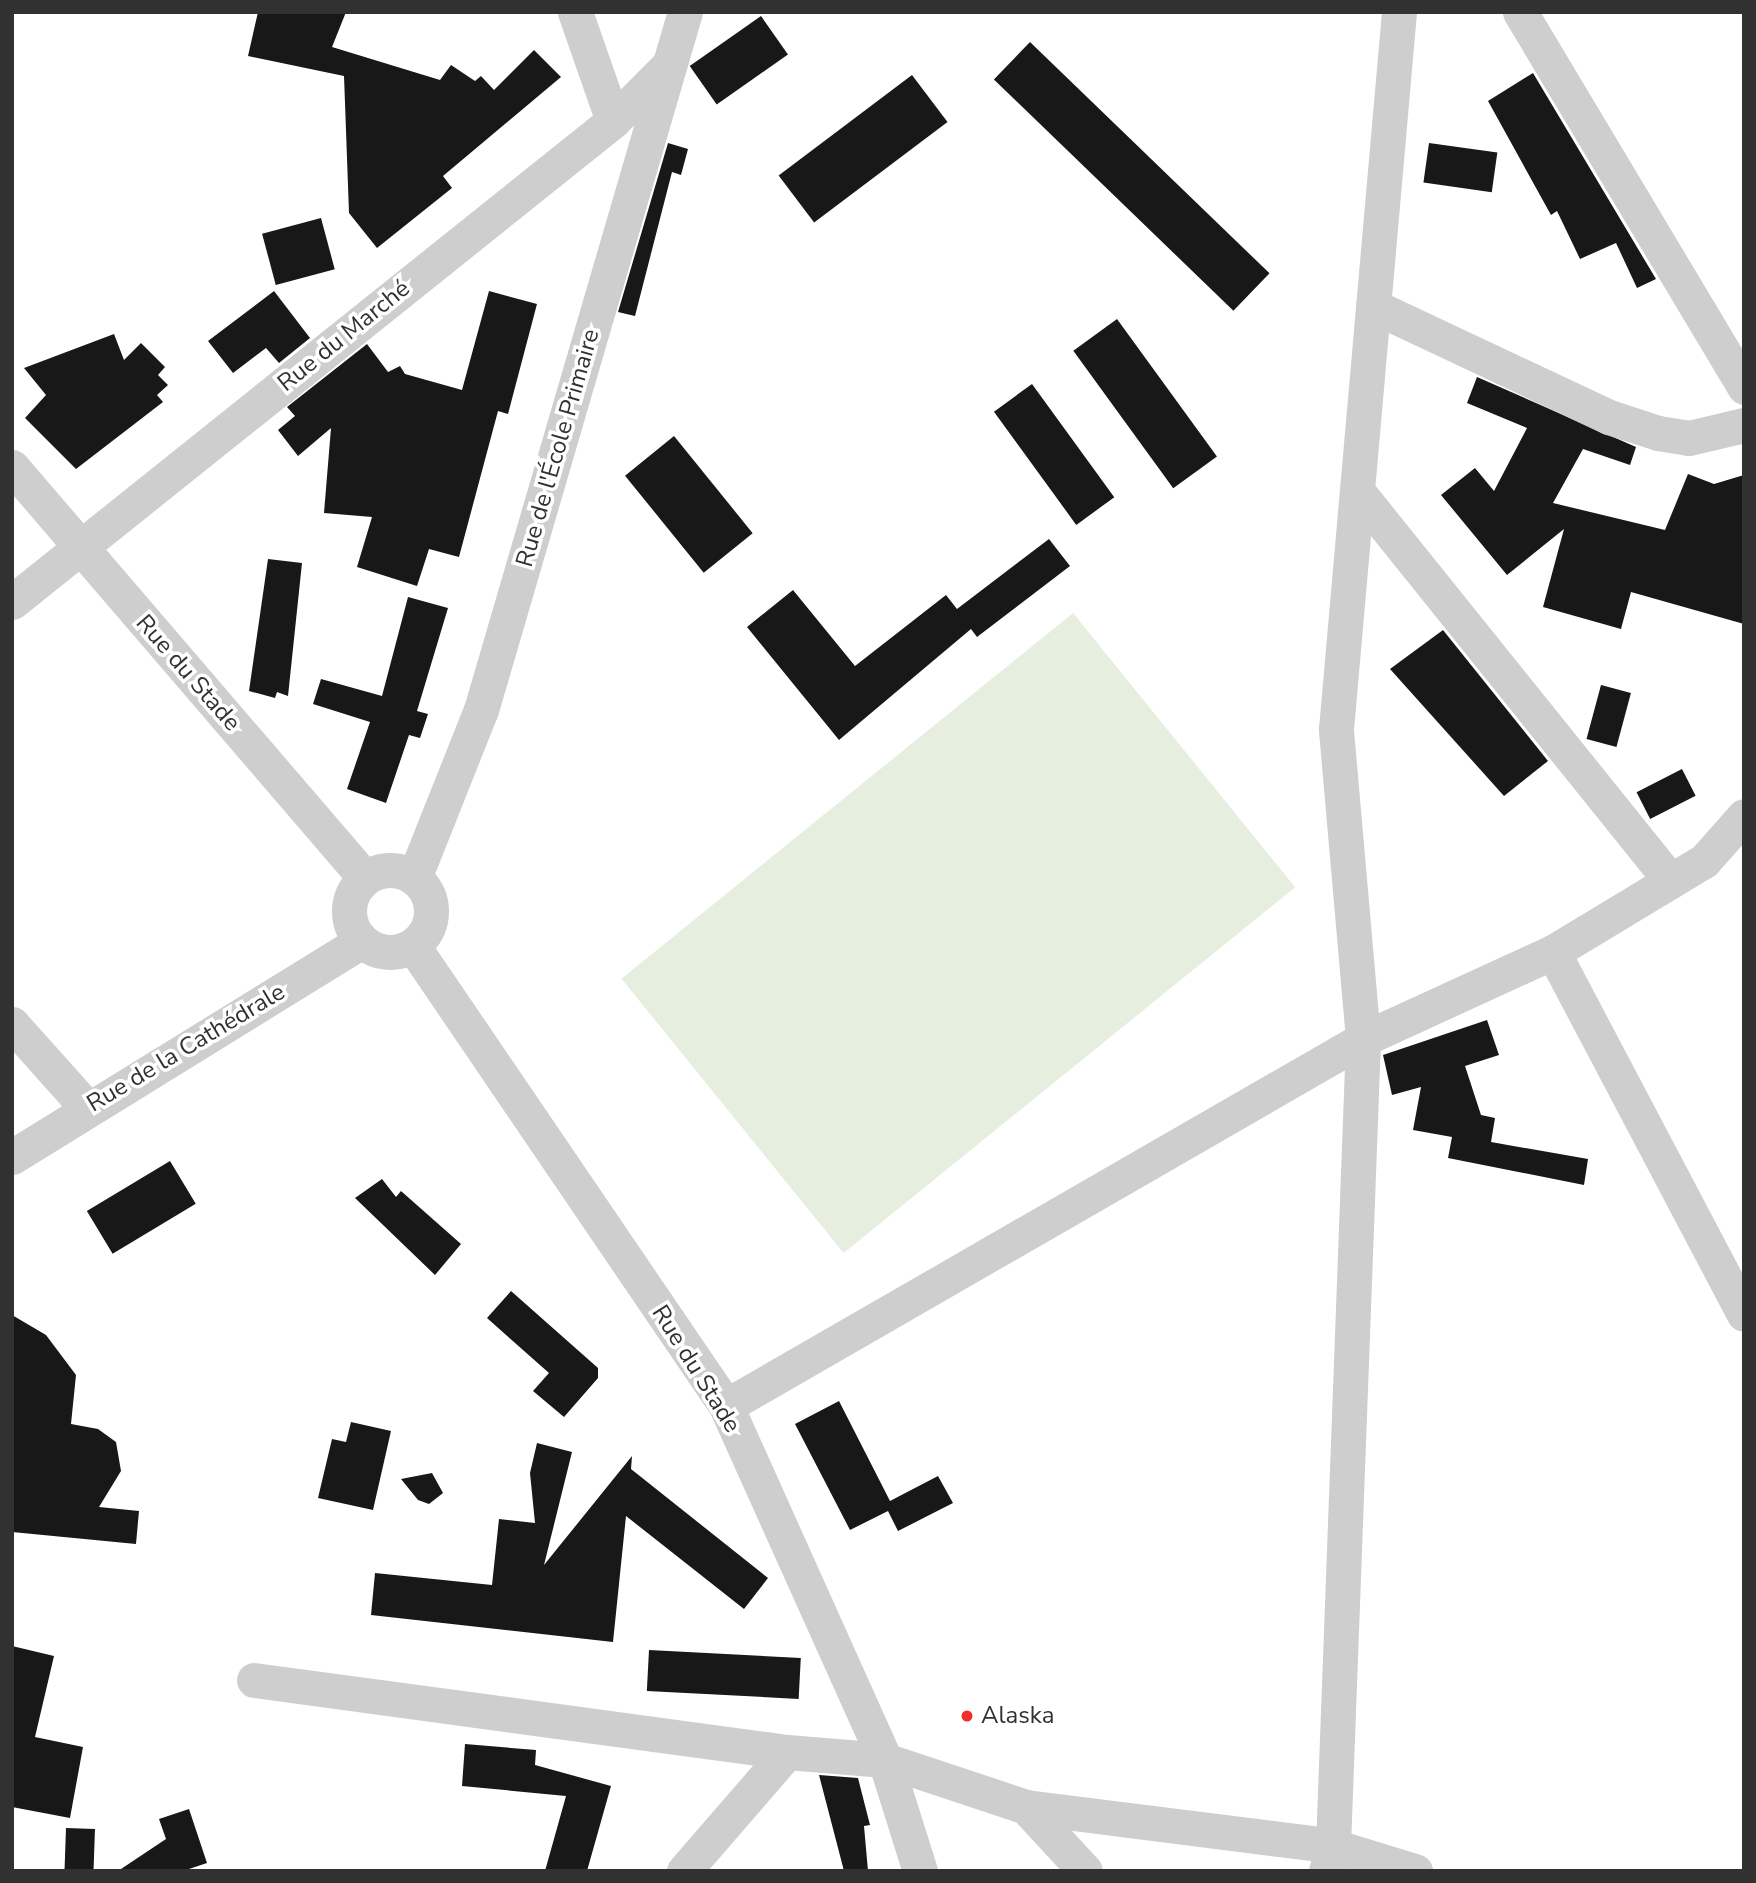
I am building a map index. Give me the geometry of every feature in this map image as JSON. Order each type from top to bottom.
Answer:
[{"type":"street","points":[[575,12],[613,121]]},
{"type":"street","name":"Rue de l'École Primaire","points":[[415,878],[481,710],[685,12]]},
{"type":"street","points":[[1330,1859],[1363,1038],[1336,729],[1399,12]]},
{"type":"street","points":[[1520,12],[1744,387]]},
{"type":"street","name":"Rue du Marché","points":[[12,602],[613,121],[670,64]]},
{"type":"street","points":[[1373,306],[1609,417],[1658,433],[1689,438],[1744,425]]},
{"type":"street","name":"Rue du Stade","points":[[12,467],[365,878]]},
{"type":"street","points":[[1358,492],[1671,881]]},
{"type":"street","points":[[726,1406],[1363,1038],[1553,953],[1704,861],[1744,816]]},
{"type":"street","points":[[390,870],[415,878],[432,912],[413,946],[387,953],[362,941],[349,901],[365,878],[390,870]]},
{"type":"street","name":"Rue de la Cathédrale","points":[[12,1157],[87,1108],[362,941]]},
{"type":"street","name":"Rue du Stade","points":[[413,946],[726,1406],[885,1760],[920,1871]]},
{"type":"street","points":[[1553,953],[1744,1314]]},
{"type":"street","points":[[12,1024],[87,1108]]},
{"type":"street","points":[[254,1680],[788,1752],[885,1760],[1026,1807],[1415,1871]]},
{"type":"street","points":[[684,1871],[788,1752]]},
{"type":"street","points":[[1026,1807],[1085,1871]]},
{"type":"green space","points":[[1073,613],[1295,887],[844,1253],[621,979]]},
{"type":"building","points":[[258,12],[346,12],[332,47],[440,80],[451,65],[475,81],[481,76],[494,90],[534,50],[561,77],[443,176],[452,188],[377,248],[349,213],[344,76],[248,56]]},
{"type":"building","points":[[761,16],[788,55],[717,104],[690,66]]},
{"type":"building","points":[[1030,42],[1270,273],[1233,311],[994,79]]},
{"type":"building","points":[[1533,73],[1656,279],[1637,288],[1616,243],[1580,259],[1557,211],[1551,215],[1488,101]]},
{"type":"building","points":[[912,75],[948,122],[814,223],[779,176]]},
{"type":"building","points":[[668,143],[688,149],[681,175],[672,172],[635,316],[618,312]]},
{"type":"building","points":[[1429,143],[1497,153],[1492,192],[1423,183]]},
{"type":"building","points":[[321,218],[335,269],[276,285],[262,234]]},
{"type":"building","points":[[274,291],[310,338],[279,363],[266,348],[233,373],[208,341]]},
{"type":"building","points":[[489,291],[537,304],[508,414],[498,411],[459,557],[429,549],[417,586],[357,567],[372,517],[324,513],[331,428],[298,456],[278,430],[295,416],[287,407],[367,344],[388,372],[400,366],[405,374],[462,390]]},
{"type":"building","points":[[1117,319],[1217,457],[1173,488],[1073,351]]},
{"type":"building","points":[[114,334],[124,360],[141,343],[165,367],[158,375],[168,385],[157,395],[163,402],[76,469],[25,418],[46,395],[24,368]]},
{"type":"building","points":[[1477,377],[1636,447],[1630,465],[1583,449],[1553,503],[1665,530],[1688,474],[1714,484],[1744,475],[1744,624],[1631,592],[1621,629],[1543,607],[1564,529],[1507,575],[1441,495],[1475,468],[1494,491],[1527,428],[1467,403]]},
{"type":"building","points":[[1032,384],[1114,497],[1076,525],[994,412]]},
{"type":"building","points":[[674,436],[753,533],[704,573],[625,476]]},
{"type":"building","points":[[1049,539],[1070,566],[977,637],[971,629],[839,740],[747,627],[793,590],[855,666],[946,595],[957,609]]},
{"type":"building","points":[[268,559],[302,563],[288,696],[277,692],[275,698],[249,691]]},
{"type":"building","points":[[408,597],[448,608],[417,711],[428,714],[420,738],[409,735],[386,803],[347,789],[370,722],[313,704],[321,679],[382,696]]},
{"type":"building","points":[[1443,630],[1548,761],[1504,796],[1390,669]]},
{"type":"building","points":[[1601,685],[1631,693],[1616,747],[1587,739]]},
{"type":"building","points":[[1682,769],[1696,796],[1650,819],[1637,792]]},
{"type":"building","points":[[1487,1020],[1499,1055],[1465,1066],[1481,1115],[1495,1118],[1491,1142],[1588,1159],[1584,1185],[1448,1158],[1452,1137],[1413,1130],[1421,1087],[1392,1095],[1383,1055]]},
{"type":"building","points":[[170,1161],[196,1204],[113,1254],[87,1211]]},
{"type":"building","points":[[382,1179],[396,1197],[401,1191],[461,1244],[435,1275],[355,1198]]},
{"type":"building","points":[[511,1291],[598,1368],[598,1378],[564,1417],[533,1391],[549,1373],[487,1318]]},
{"type":"building","points":[[12,1315],[46,1335],[76,1375],[71,1424],[98,1429],[116,1442],[121,1471],[99,1507],[139,1511],[136,1544],[12,1532]]},
{"type":"building","points":[[839,1401],[890,1501],[938,1476],[953,1503],[898,1531],[888,1511],[850,1530],[795,1424]]},
{"type":"building","points":[[351,1422],[391,1431],[373,1510],[318,1498],[332,1439],[346,1442]]},
{"type":"building","points":[[537,1443],[572,1452],[544,1565],[632,1456],[631,1469],[768,1578],[744,1609],[626,1516],[613,1642],[371,1615],[375,1573],[492,1585],[499,1519],[535,1523],[530,1473]]},
{"type":"building","points":[[432,1473],[443,1493],[429,1504],[418,1500],[401,1479]]},
{"type":"building","points":[[12,1646],[54,1656],[35,1737],[83,1747],[70,1818],[12,1807]]},
{"type":"building","points":[[649,1650],[801,1658],[799,1699],[647,1691]]},
{"type":"building","points":[[465,1744],[536,1750],[535,1765],[611,1786],[587,1871],[545,1871],[566,1796],[462,1786]]},
{"type":"building","points":[[819,1775],[858,1778],[870,1825],[864,1826],[868,1871],[844,1871]]},
{"type":"building","points":[[189,1809],[207,1863],[183,1871],[118,1871],[166,1839],[159,1819]]},
{"type":"building","points":[[66,1828],[95,1829],[94,1871],[64,1871]]},
{"type":"place","name":"Alaska","points":[[967,1716]]}]
